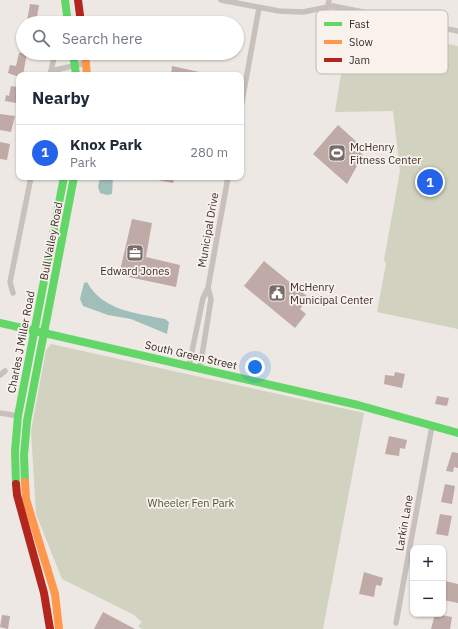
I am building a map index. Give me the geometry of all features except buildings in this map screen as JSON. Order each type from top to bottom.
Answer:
[{"type":"street","points":[[65,0],[67,16]]},
{"type":"street","points":[[221,0],[279,12],[303,12],[328,3],[360,10]]},
{"type":"street","points":[[80,2],[81,16]]},
{"type":"street","points":[[244,90],[259,8]]},
{"type":"street","points":[[448,29],[458,31]]},
{"type":"street","points":[[51,72],[54,60]]},
{"type":"street","points":[[74,60],[76,72]]},
{"type":"street","points":[[86,60],[87,72]]},
{"type":"street","points":[[54,72],[86,63]]},
{"type":"street","points":[[13,292],[10,282],[30,180]]},
{"type":"street","name":"Charles J Miller Road","points":[[50,629],[44,593],[17,495],[15,451],[18,416],[63,180]]},
{"type":"street","name":"Bull Valley Road","points":[[45,334],[73,180]]},
{"type":"street","name":"Municipal Drive","points":[[189,366],[203,298],[208,288],[227,180]]},
{"type":"street","name":"Municipal Drive","points":[[200,368],[211,299],[208,288]]},
{"type":"street","name":"South Green Street","points":[[0,323],[358,405],[458,432]]},
{"type":"street","name":"Charles J Miller Road","points":[[45,334],[27,421],[24,455],[26,499],[55,594],[59,629]]},
{"type":"street","points":[[0,414],[18,416]]},
{"type":"street","name":"Larkin Lane","points":[[396,624],[432,426]]},
{"type":"green space","points":[[448,44],[458,46],[458,329],[377,312],[386,264],[384,260],[400,171],[393,111],[335,112],[341,74],[448,74]]},
{"type":"green space","name":"Wheeler Fen Park","points":[[51,344],[364,413],[323,629],[142,629],[138,626],[142,622],[134,615],[62,579],[36,514],[31,431],[46,350]]},
{"type":"water","points":[[99,180],[113,180],[112,194],[107,195],[100,193],[98,187]]},
{"type":"water","points":[[87,282],[94,292],[111,305],[132,312],[165,319],[169,322],[167,334],[131,319],[108,315],[83,306],[80,299],[84,283]]},
{"type":"traffic: fast","points":[[65,0],[67,16]]},
{"type":"traffic: fast","points":[[74,60],[76,72]]},
{"type":"traffic: fast","points":[[16,484],[15,451],[18,416],[63,180]]},
{"type":"traffic: fast","points":[[25,482],[24,455],[27,421],[73,180]]},
{"type":"traffic: fast","points":[[0,323],[358,405],[458,433]]},
{"type":"traffic: slow","points":[[86,60],[87,72]]},
{"type":"traffic: slow","points":[[25,482],[26,499],[55,594],[59,629]]},
{"type":"traffic: jam","points":[[78,0],[80,16]]},
{"type":"traffic: jam","points":[[16,484],[17,495],[44,593],[50,629]]},
{"type":"place","name":"McHenry Fitness Center","points":[[337,153]]},
{"type":"place","name":"Knox Park","points":[[430,182]]},
{"type":"place","name":"Edward Jones","points":[[135,253]]},
{"type":"place","name":"McHenry Municipal Center","points":[[277,293]]}]
